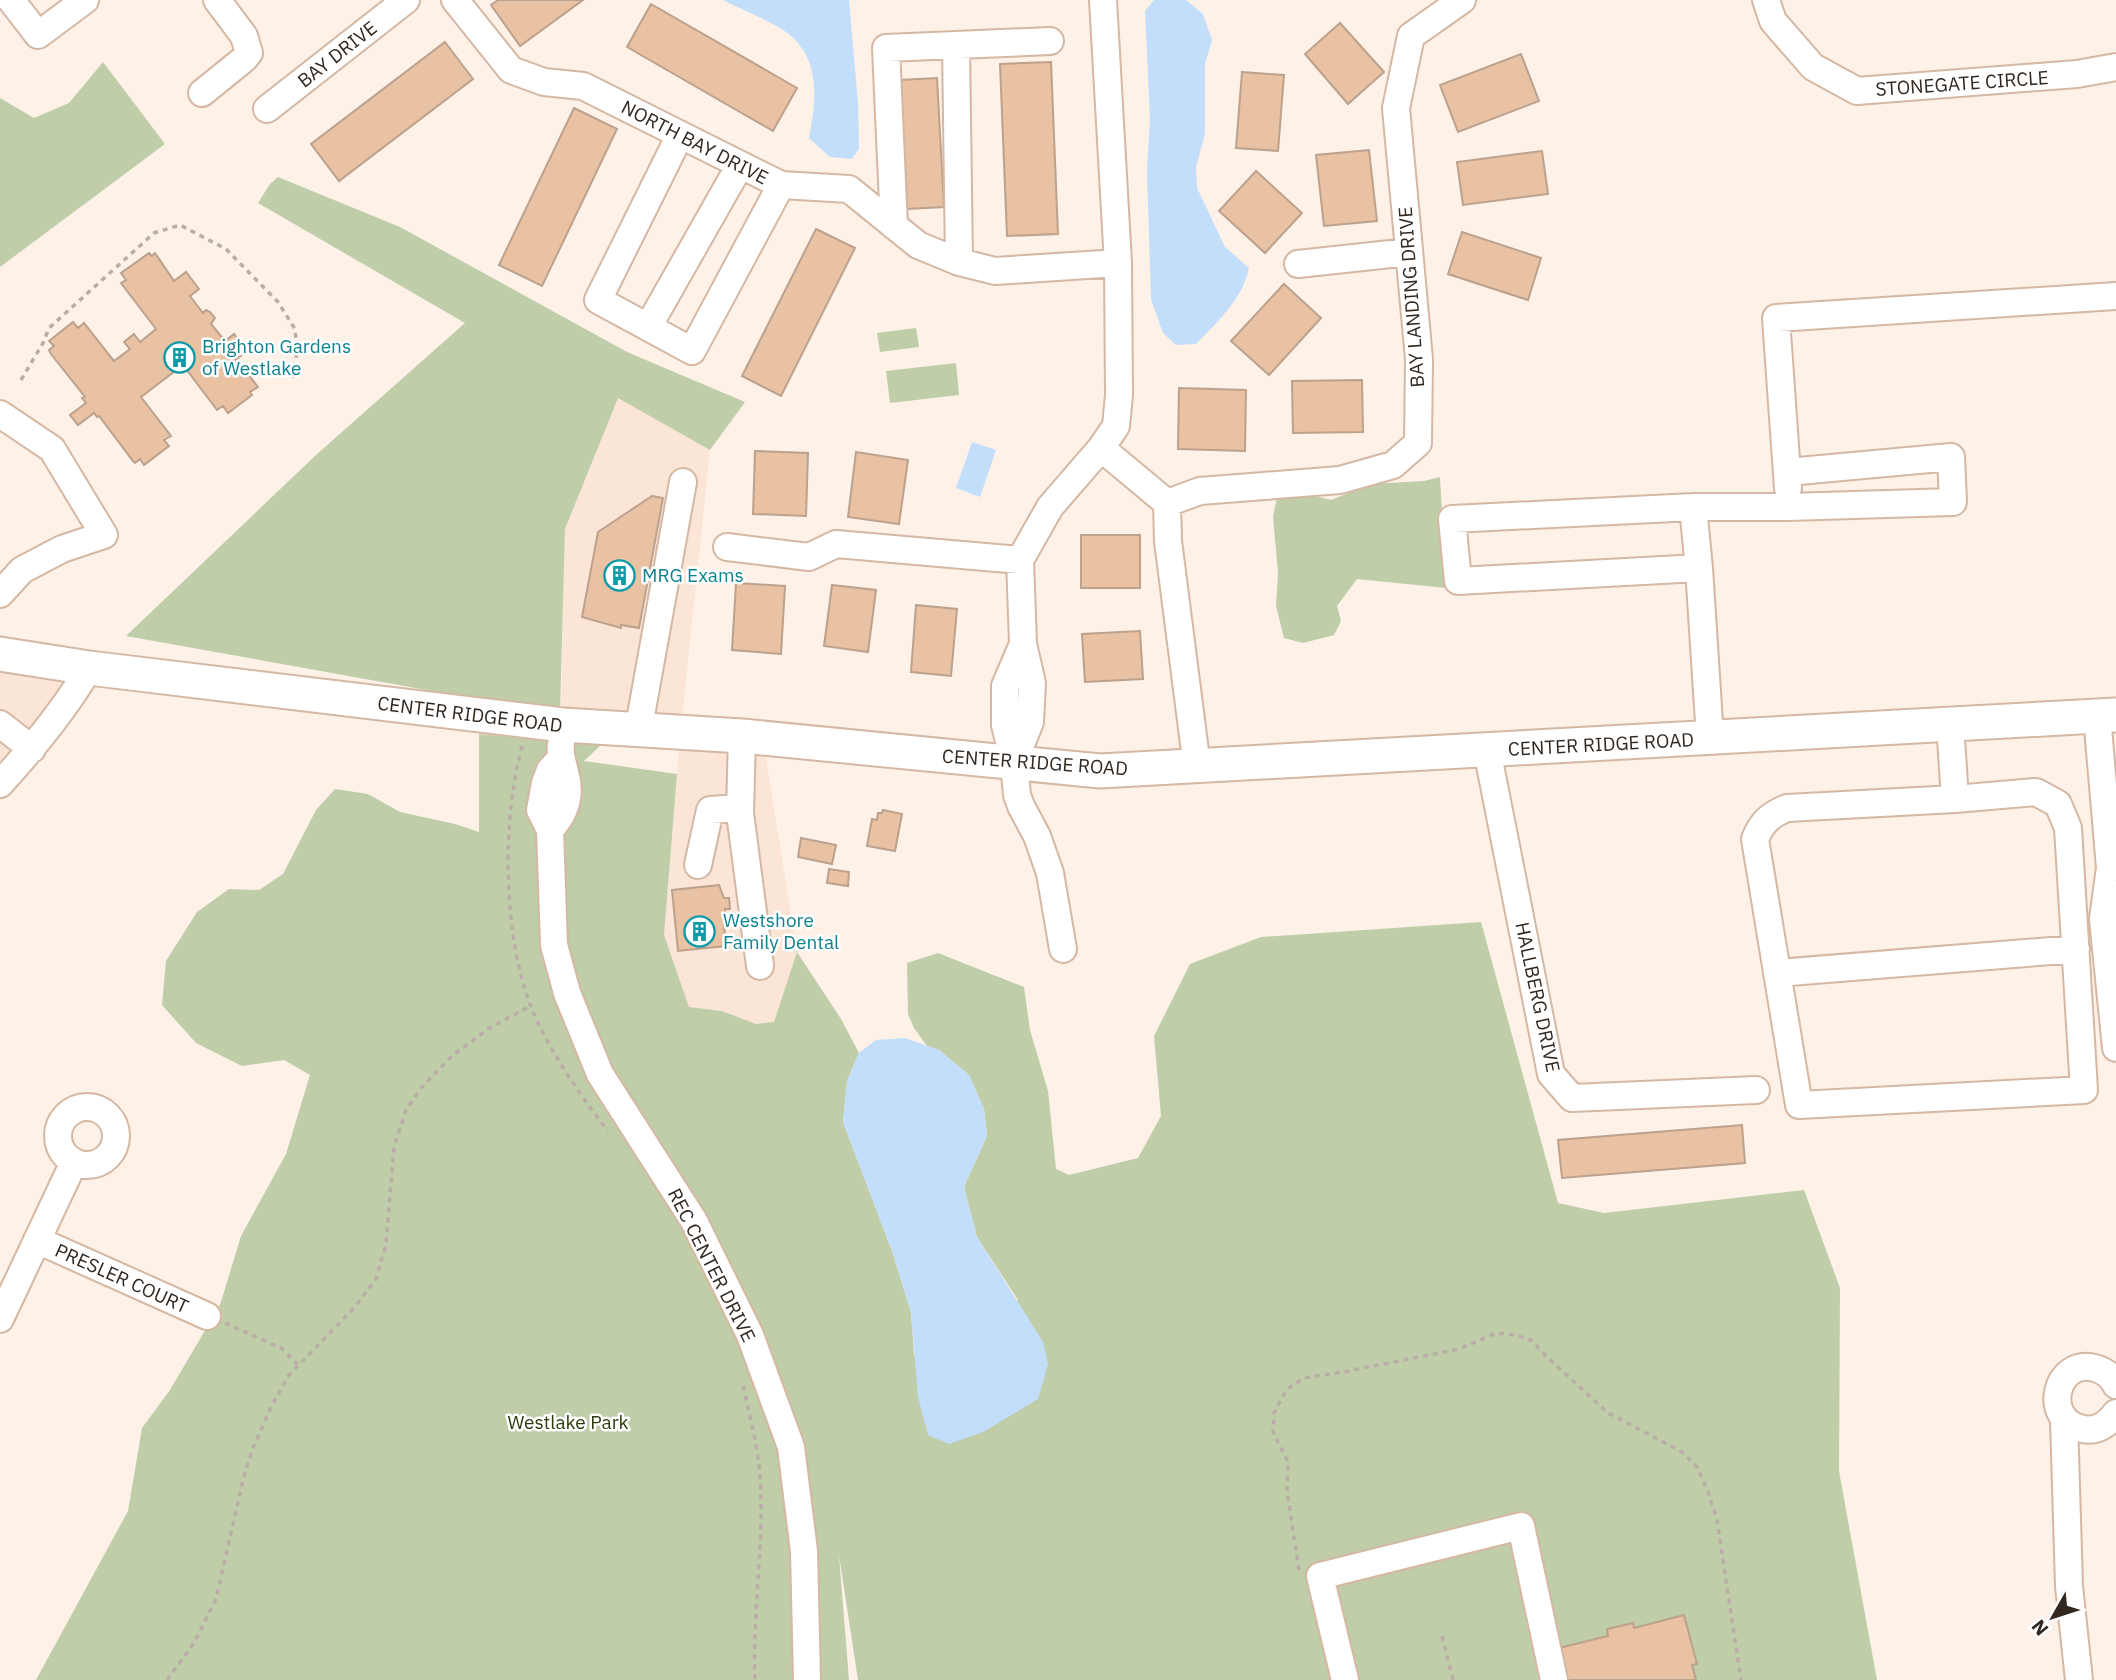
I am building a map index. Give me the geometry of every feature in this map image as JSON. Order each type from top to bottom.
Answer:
[{"type":"main road","name":"CENTER RIDGE ROAD","points":[[0,654],[89,668],[563,726],[742,736],[1100,771],[1197,768],[2106,715]]},
{"type":"street","points":[[11,0],[38,34],[85,0]]},
{"type":"street","points":[[202,93],[249,53],[244,36],[217,0]]},
{"type":"street","name":"BAY DRIVE","points":[[267,109],[407,0]]},
{"type":"street","name":"NORTH BAY DRIVE","points":[[454,0],[511,70],[544,82],[583,86],[781,185],[849,189],[918,245],[959,262],[995,271],[1118,263]]},
{"type":"street","points":[[1063,949],[1050,873],[1037,836],[1017,795],[1014,762],[1005,725],[1005,686],[1023,644],[1020,561],[1050,507],[1101,449],[1116,426],[1119,395],[1118,263],[1103,0]]},
{"type":"street","name":"BAY LANDING DRIVE","points":[[1167,503],[1200,491],[1339,480],[1393,465],[1418,443],[1419,359],[1396,108],[1411,36],[1462,0]]},
{"type":"street","name":"STONEGATE CIRCLE","points":[[1766,0],[1773,21],[1814,67],[1857,90],[2077,75],[2116,67]]},
{"type":"street","points":[[894,226],[886,48],[1050,41]]},
{"type":"street","points":[[956,45],[959,262]]},
{"type":"street","points":[[680,135],[597,300],[692,351],[781,185]]},
{"type":"street","points":[[648,327],[740,165]]},
{"type":"street","points":[[1298,264],[1409,252]]},
{"type":"street","points":[[1788,507],[1788,472],[1776,318],[2116,296]]},
{"type":"street","points":[[0,414],[52,449],[104,535],[62,549],[22,570],[0,594]]},
{"type":"street","points":[[1101,449],[1167,503],[1168,541],[1197,768]]},
{"type":"street","points":[[1699,568],[1458,581],[1452,519],[1693,506],[1788,507],[1953,502],[1951,457],[1788,472]]},
{"type":"street","points":[[638,732],[683,482]]},
{"type":"street","points":[[1693,506],[1710,738]]},
{"type":"street","points":[[727,547],[809,558],[836,544],[1020,561]]},
{"type":"street","points":[[0,784],[32,749],[75,692],[89,668]]},
{"type":"street","points":[[2106,715],[2113,867],[2103,919],[2116,1048]]},
{"type":"street","points":[[0,724],[32,749]]},
{"type":"street","points":[[1950,724],[1955,799]]},
{"type":"street","name":"REC CENTER DRIVE","points":[[563,726],[560,759],[566,774],[564,815],[551,830],[554,945],[567,993],[600,1073],[694,1221],[750,1335],[791,1447],[804,1551],[807,1680]]},
{"type":"street","points":[[742,736],[740,808],[760,966]]},
{"type":"street","name":"HALLBERG DRIVE","points":[[1487,750],[1551,1074],[1572,1098],[1756,1090]]},
{"type":"street","points":[[2036,792],[2058,804],[2068,828],[2084,1090],[1799,1105],[1755,839],[1761,825],[1773,813],[1787,808],[1955,799],[2036,792]]},
{"type":"street","points":[[698,864],[710,810],[740,808]]},
{"type":"street","points":[[1777,973],[2076,949]]},
{"type":"street","points":[[0,1319],[74,1162]]},
{"type":"street","name":"PRESLER COURT","points":[[37,1240],[206,1316]]},
{"type":"street","points":[[2116,1385],[2104,1371],[2091,1367],[2079,1368],[2069,1373],[2061,1382],[2057,1396],[2059,1410],[2064,1419],[2075,1427],[2087,1430],[2100,1428],[2110,1422],[2116,1413]]},
{"type":"street","points":[[2064,1419],[2069,1586],[2079,1680]]},
{"type":"street","points":[[1345,1680],[1320,1576],[1521,1526],[1554,1680]]},
{"type":"path","points":[[21,380],[49,328],[153,233],[180,225],[226,249],[278,302],[295,328],[297,352],[292,382]]},
{"type":"path","points":[[522,746],[509,846],[510,899],[517,960],[530,1006],[577,1088],[611,1136]]},
{"type":"path","points":[[167,1680],[194,1643],[209,1615],[221,1581],[235,1508],[253,1448],[281,1388],[298,1365],[355,1307],[376,1279],[386,1244],[394,1147],[413,1098],[442,1066],[467,1044],[494,1025],[530,1006]]},
{"type":"path","points":[[206,1316],[281,1348],[298,1365]]},
{"type":"path","points":[[1300,1571],[1287,1492],[1288,1462],[1273,1432],[1274,1413],[1287,1389],[1304,1378],[1459,1349],[1496,1333],[1515,1335],[1531,1340],[1608,1413],[1682,1452],[1696,1467],[1707,1489],[1717,1520],[1741,1680]]},
{"type":"path","points":[[740,1375],[754,1438],[760,1494],[755,1680]]},
{"type":"path","points":[[1442,1636],[1453,1680]]},
{"type":"shaded area","points":[[618,397],[710,450],[681,728],[561,714],[565,529]]},
{"type":"shaded area","points":[[0,660],[93,675],[0,772]]},
{"type":"shaded area","points":[[764,746],[797,952],[775,1022],[756,1024],[722,1011],[689,1007],[664,936],[679,749]]},
{"type":"green space","points":[[103,62],[165,144],[0,267],[0,98],[34,118],[69,103]]},
{"type":"green space","points":[[278,177],[400,227],[627,352],[745,402],[710,450],[618,398],[565,529],[560,714],[126,636],[316,455],[465,323],[258,203]]},
{"type":"green space","points":[[916,328],[919,347],[880,352],[877,333]]},
{"type":"green space","points":[[956,363],[959,395],[890,403],[886,371]]},
{"type":"green space","points":[[1440,477],[1446,588],[1357,579],[1337,606],[1341,621],[1334,635],[1303,643],[1284,638],[1276,606],[1278,573],[1273,517],[1278,492],[1299,492],[1331,500],[1371,484],[1424,481]]},
{"type":"green space","name":"Westlake Park","points":[[479,734],[601,745],[584,761],[677,774],[664,935],[689,1007],[722,1011],[756,1024],[774,1022],[797,952],[841,1019],[859,1053],[847,1081],[843,1122],[892,1251],[911,1312],[914,1355],[1018,1300],[977,1237],[964,1187],[987,1136],[984,1109],[969,1075],[939,1050],[927,1046],[914,1028],[908,1014],[907,963],[938,953],[1024,987],[1030,1030],[1048,1091],[1056,1169],[1069,1175],[1138,1158],[1161,1116],[1154,1036],[1190,964],[1261,937],[1481,922],[1558,1203],[1604,1213],[1804,1190],[1840,1288],[1839,1471],[1877,1680],[858,1680],[839,1555],[849,1680],[36,1680],[128,1511],[142,1428],[170,1390],[220,1305],[241,1236],[286,1154],[310,1075],[284,1060],[242,1066],[196,1043],[162,1005],[166,961],[197,912],[229,889],[259,890],[283,874],[316,810],[335,789],[368,794],[400,812],[479,832]]},
{"type":"water","points":[[723,0],[849,0],[859,149],[852,159],[830,157],[809,138],[814,84],[812,70],[801,46],[778,27]]},
{"type":"water","points":[[1154,0],[1186,0],[1203,14],[1212,40],[1205,64],[1205,134],[1196,167],[1197,188],[1225,247],[1249,268],[1235,300],[1196,344],[1176,345],[1163,333],[1151,299],[1147,171],[1150,118],[1145,11]]},
{"type":"water","points":[[972,442],[996,450],[980,497],[956,488]]},
{"type":"water","points":[[905,1038],[939,1050],[969,1075],[984,1109],[987,1136],[964,1187],[977,1237],[1043,1342],[1048,1364],[1038,1399],[983,1432],[949,1444],[928,1435],[918,1397],[911,1312],[892,1251],[843,1122],[847,1081],[859,1053],[876,1040]]},
{"type":"building","points":[[498,0],[583,0],[520,46],[491,5]]},
{"type":"building","points":[[651,4],[797,88],[773,131],[627,47]]},
{"type":"building","points":[[1340,23],[1384,72],[1348,104],[1305,54]]},
{"type":"building","points":[[445,42],[473,79],[339,181],[311,144]]},
{"type":"building","points":[[1521,54],[1539,101],[1458,132],[1440,85]]},
{"type":"building","points":[[1051,62],[1058,234],[1007,236],[1000,64]]},
{"type":"building","points":[[1242,72],[1284,75],[1278,151],[1236,148]]},
{"type":"building","points":[[937,78],[944,207],[907,209],[900,80]]},
{"type":"building","points":[[574,108],[617,129],[542,286],[499,265]]},
{"type":"building","points":[[1369,150],[1377,221],[1324,226],[1316,155]]},
{"type":"building","points":[[1542,151],[1548,194],[1463,205],[1457,162]]},
{"type":"building","points":[[1256,171],[1302,213],[1265,253],[1219,211]]},
{"type":"building","points":[[816,229],[855,248],[781,396],[742,376]]},
{"type":"building","points":[[1462,232],[1541,258],[1528,300],[1448,274]]},
{"type":"building","name":"Brighton Gardens of Westlake","points":[[149,253],[152,256],[155,253],[174,281],[186,272],[199,289],[190,296],[203,313],[206,310],[215,318],[211,324],[225,341],[234,334],[247,351],[234,361],[258,387],[250,392],[252,395],[228,413],[223,406],[217,410],[183,365],[141,397],[171,436],[164,440],[169,446],[144,465],[140,459],[135,463],[133,461],[99,416],[94,413],[78,425],[70,415],[86,403],[82,398],[85,397],[51,354],[49,350],[54,346],[49,341],[73,322],[78,328],[84,323],[114,361],[130,349],[124,342],[134,334],[140,342],[156,329],[121,283],[126,280],[121,273]]},
{"type":"building","points":[[1284,284],[1321,318],[1269,375],[1231,341]]},
{"type":"building","points":[[1362,380],[1363,432],[1293,433],[1292,381]]},
{"type":"building","points":[[1179,388],[1246,390],[1245,451],[1178,449]]},
{"type":"building","points":[[755,451],[808,453],[806,516],[753,514]]},
{"type":"building","points":[[856,452],[908,460],[899,524],[848,517]]},
{"type":"building","name":"MRG Exams","points":[[652,496],[663,498],[639,628],[621,625],[621,628],[582,617],[598,532]]},
{"type":"building","points":[[1081,535],[1140,535],[1140,588],[1081,588]]},
{"type":"building","points":[[736,583],[785,586],[781,654],[732,650]]},
{"type":"building","points":[[832,585],[876,590],[868,652],[824,646]]},
{"type":"building","points":[[916,605],[957,609],[951,676],[911,672]]},
{"type":"building","points":[[1140,631],[1143,679],[1085,682],[1082,634]]},
{"type":"building","points":[[883,810],[902,814],[895,851],[867,846],[872,819],[877,820],[878,813]]},
{"type":"building","points":[[801,838],[836,845],[832,864],[798,857]]},
{"type":"building","points":[[829,869],[849,872],[848,886],[827,883]]},
{"type":"building","name":"Westshore Family Dental","points":[[719,885],[724,898],[729,898],[730,909],[725,909],[723,915],[726,946],[678,951],[672,890]]},
{"type":"building","points":[[1742,1125],[1745,1163],[1562,1178],[1558,1140]]},
{"type":"building","points":[[1684,1615],[1697,1664],[1692,1665],[1696,1680],[1568,1680],[1559,1648],[1608,1636],[1607,1629],[1633,1623],[1634,1628]]},
{"type":"place","name":"Brighton Gardens of Westlake","points":[[179,357]]},
{"type":"place","name":"MRG Exams","points":[[619,575]]},
{"type":"place","name":"Westshore Family Dental","points":[[700,931]]}]
